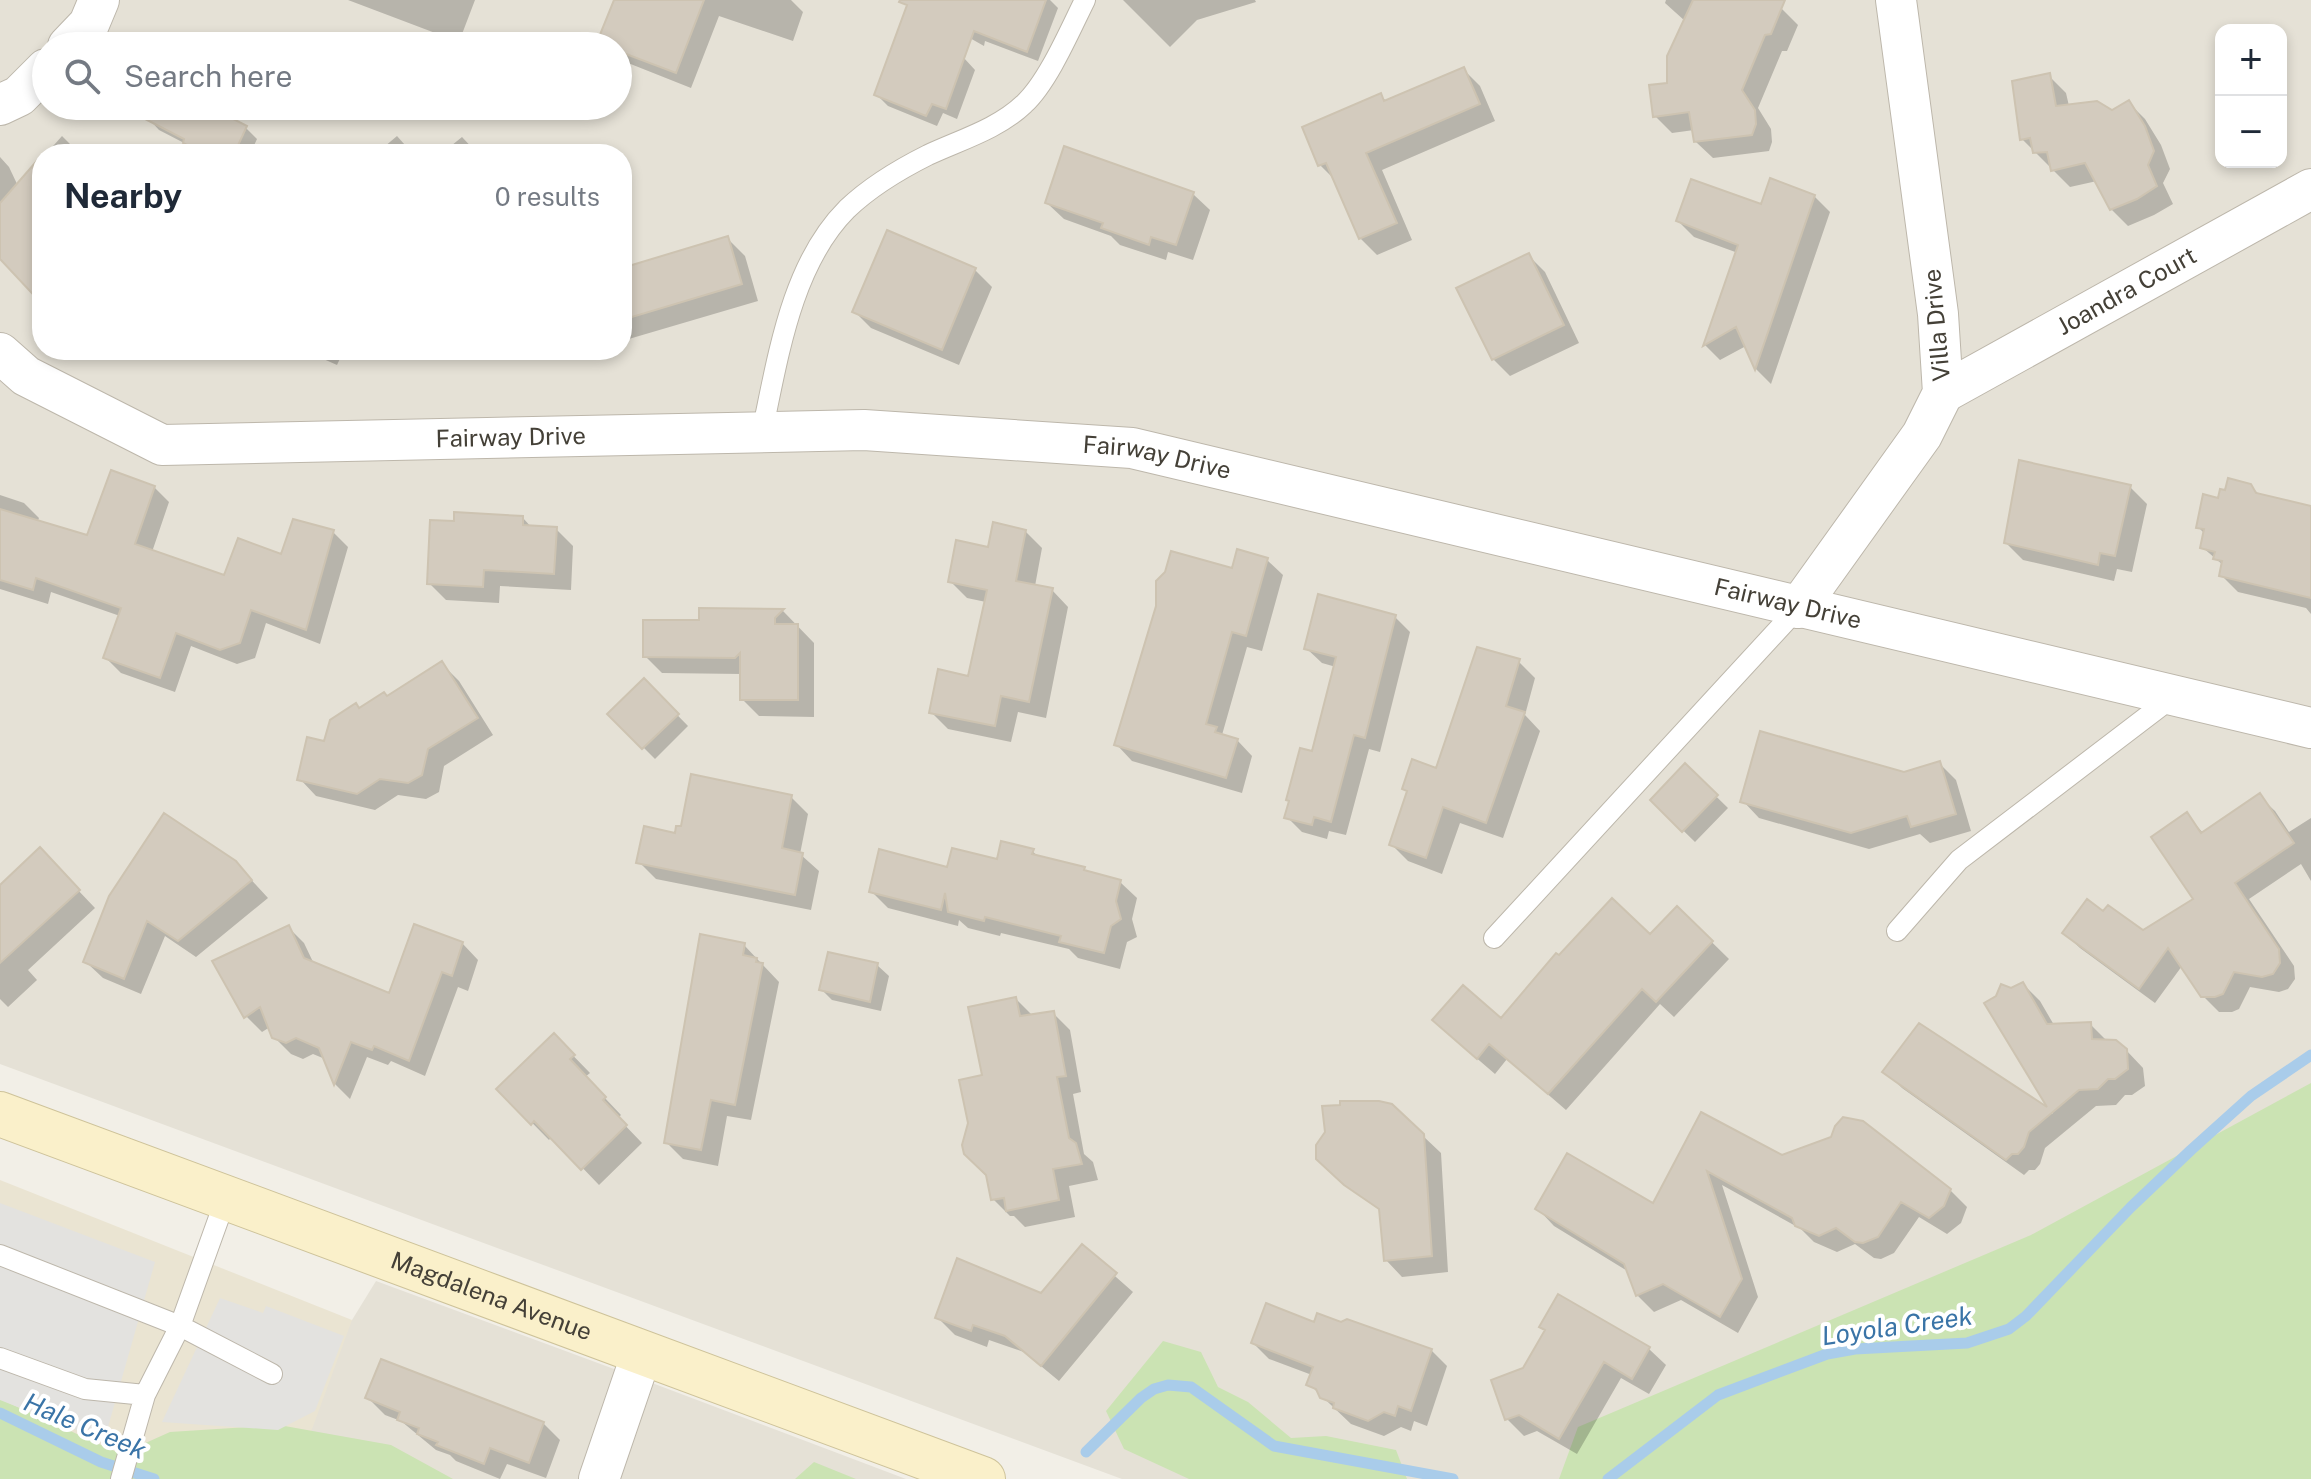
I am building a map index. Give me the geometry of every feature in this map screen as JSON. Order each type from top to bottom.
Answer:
[{"type":"main road","name":"Magdalena Avenue","points":[[0,1114],[983,1479]]},
{"type":"street","points":[[81,32],[89,24],[99,0]]},
{"type":"street","name":"Villa Drive","points":[[1798,608],[1922,435],[1943,393],[1938,314],[1896,0]]},
{"type":"street","points":[[0,105],[19,96],[32,83]]},
{"type":"street","name":"Joandra Court","points":[[1943,393],[2311,189]]},
{"type":"street","name":"Fairway Drive","points":[[0,353],[26,376],[162,445],[864,430],[1132,448],[2311,728]]},
{"type":"street","points":[[599,1479],[642,1353]]},
{"type":"lane","points":[[762,432],[790,316],[803,278],[825,236],[853,204],[891,176],[998,123],[1026,103],[1038,87],[1085,0]]},
{"type":"lane","points":[[1494,938],[1798,608]]},
{"type":"lane","points":[[1897,931],[1959,860],[2174,696]]},
{"type":"lane","points":[[121,1479],[145,1395],[180,1326],[226,1198]]},
{"type":"lane","points":[[0,1255],[180,1326],[272,1374]]},
{"type":"lane","points":[[0,1358],[85,1389],[145,1395]]},
{"type":"shaded area","points":[[0,0],[2311,0],[2311,1479],[1122,1479],[0,1064]]},
{"type":"shaded area","points":[[0,1180],[352,1320],[304,1451],[0,1479]]},
{"type":"shaded area","points":[[0,1203],[155,1262],[104,1441],[0,1400]]},
{"type":"shaded area","points":[[376,1281],[906,1479],[180,1479],[352,1320]]},
{"type":"shaded area","points":[[220,1298],[263,1313],[266,1306],[344,1336],[315,1411],[278,1430],[162,1422]]},
{"type":"green space","points":[[2311,1083],[2311,1479],[1559,1479],[1578,1427],[2031,1235]]},
{"type":"green space","points":[[1163,1341],[1201,1352],[1218,1387],[1248,1402],[1291,1438],[1326,1436],[1396,1450],[1407,1479],[1189,1479],[1124,1449],[1106,1411]]},
{"type":"green space","points":[[0,1399],[121,1454],[170,1432],[279,1425],[391,1445],[453,1479],[0,1479]]},
{"type":"green space","points":[[814,1462],[856,1479],[795,1479]]},
{"type":"building","points":[[614,0],[704,0],[676,73],[632,56],[632,32],[601,32]]},
{"type":"building","points":[[900,0],[1046,0],[1027,52],[974,31],[946,109],[932,104],[926,116],[874,95],[907,5]]},
{"type":"building","points":[[1693,0],[1785,0],[1771,34],[1765,35],[1742,90],[1755,110],[1756,124],[1752,135],[1694,142],[1689,112],[1653,117],[1649,85],[1667,83],[1667,56]]},
{"type":"building","points":[[1464,67],[1480,104],[1366,153],[1397,223],[1359,239],[1326,163],[1318,166],[1302,127],[1381,93],[1384,101]]},
{"type":"building","points":[[2050,73],[2056,106],[2097,101],[2112,110],[2129,100],[2145,126],[2154,151],[2148,165],[2157,186],[2137,199],[2110,210],[2085,163],[2051,171],[2047,152],[2033,153],[2030,138],[2020,140],[2012,81]]},
{"type":"building","points":[[147,120],[235,120],[247,126],[239,144],[185,144],[184,139]]},
{"type":"building","points":[[1064,146],[1194,192],[1176,245],[1151,237],[1149,245],[1101,228],[1103,223],[1045,203]]},
{"type":"building","points":[[32,166],[32,293],[0,259],[0,203]]},
{"type":"building","points":[[1770,178],[1815,195],[1755,370],[1736,327],[1703,346],[1738,245],[1676,221],[1691,179],[1761,204]]},
{"type":"building","points":[[887,230],[976,268],[942,350],[852,312]]},
{"type":"building","points":[[728,236],[742,284],[632,317],[632,265]]},
{"type":"building","points":[[1529,253],[1564,325],[1492,360],[1456,288]]},
{"type":"building","points":[[2019,460],[2131,485],[2115,556],[2100,553],[2098,565],[2004,543]]},
{"type":"building","points":[[111,470],[155,486],[135,544],[224,575],[238,538],[281,554],[293,519],[334,530],[306,630],[251,610],[240,643],[220,650],[176,633],[160,678],[103,658],[121,608],[36,578],[33,590],[0,580],[0,509],[87,535]]},
{"type":"building","points":[[2228,478],[2251,484],[2256,493],[2311,506],[2311,598],[2219,576],[2222,561],[2213,559],[2215,552],[2200,548],[2204,529],[2196,528],[2203,494],[2218,498],[2220,489],[2225,490]]},
{"type":"building","points":[[454,512],[523,516],[523,525],[557,527],[554,574],[484,570],[483,587],[427,584],[430,520],[454,521]]},
{"type":"building","points":[[993,522],[1026,530],[1016,581],[1053,588],[1029,702],[1001,696],[995,726],[929,713],[938,669],[968,676],[987,590],[948,582],[956,540],[988,547]]},
{"type":"building","points":[[1237,549],[1268,558],[1246,636],[1232,632],[1206,724],[1217,727],[1215,732],[1238,739],[1226,778],[1114,745],[1156,606],[1156,581],[1165,572],[1171,551],[1232,568]]},
{"type":"building","points":[[1318,594],[1396,615],[1365,738],[1354,735],[1331,822],[1314,817],[1312,825],[1284,818],[1300,748],[1312,751],[1336,657],[1304,649]]},
{"type":"building","points":[[699,608],[784,609],[775,618],[775,624],[798,624],[798,700],[740,700],[740,653],[735,658],[643,657],[643,620],[699,620]]},
{"type":"building","points":[[1477,647],[1520,659],[1506,706],[1525,712],[1486,823],[1443,807],[1426,858],[1389,845],[1407,791],[1402,789],[1412,759],[1436,768]]},
{"type":"building","points":[[442,661],[478,718],[428,749],[422,775],[408,783],[380,779],[357,794],[297,780],[307,737],[324,741],[330,720],[356,703],[359,708],[384,692],[387,696]]},
{"type":"building","points":[[644,678],[679,714],[642,749],[607,714]]},
{"type":"building","points":[[1760,731],[1904,772],[1940,761],[1956,814],[1911,827],[1907,816],[1851,833],[1740,802]]},
{"type":"building","points":[[1685,763],[1718,795],[1682,832],[1650,800]]},
{"type":"building","points":[[691,774],[792,795],[782,848],[803,853],[795,895],[636,863],[644,826],[675,833],[676,826],[681,826]]},
{"type":"building","points":[[2260,793],[2294,843],[2235,883],[2279,949],[2280,963],[2273,974],[2262,977],[2234,972],[2223,994],[2201,997],[2168,948],[2139,989],[2062,933],[2087,899],[2103,911],[2108,905],[2143,930],[2193,899],[2151,837],[2187,812],[2201,833]]},
{"type":"building","points":[[164,813],[236,861],[252,880],[178,941],[147,921],[124,979],[83,962],[109,896]]},
{"type":"building","points":[[1001,841],[1034,849],[1032,854],[1121,880],[1116,901],[1121,919],[1111,926],[1104,953],[1059,942],[1061,936],[985,917],[984,921],[948,912],[945,893],[941,910],[869,892],[879,849],[947,867],[952,848],[997,859]]},
{"type":"building","points":[[40,847],[80,890],[0,963],[0,885]]},
{"type":"building","points":[[1612,898],[1650,934],[1677,906],[1713,941],[1656,1002],[1642,989],[1548,1094],[1489,1044],[1477,1059],[1432,1020],[1463,985],[1501,1018],[1556,953],[1559,955]]},
{"type":"building","points":[[414,924],[463,942],[452,976],[442,972],[409,1061],[374,1046],[372,1050],[351,1042],[334,1085],[319,1048],[296,1038],[286,1043],[272,1038],[260,1007],[244,1018],[212,961],[289,925],[304,958],[389,993]]},
{"type":"building","points":[[700,934],[745,943],[743,955],[757,958],[756,962],[763,963],[735,1105],[711,1100],[701,1150],[664,1143]]},
{"type":"building","points":[[828,952],[878,963],[870,1002],[819,990]]},
{"type":"building","points":[[2023,982],[2047,1024],[2091,1022],[2092,1039],[2116,1040],[2127,1049],[2128,1069],[2115,1079],[2108,1079],[2098,1089],[2079,1090],[2029,1132],[2024,1147],[2006,1160],[1882,1072],[1919,1023],[2047,1107],[1984,1003],[1996,996],[2001,984],[2011,988]]},
{"type":"building","points":[[1016,997],[1020,1016],[1054,1011],[1066,1076],[1057,1077],[1069,1138],[1076,1143],[1082,1164],[1053,1169],[1059,1200],[1006,1211],[1004,1198],[991,1200],[986,1175],[964,1154],[962,1145],[968,1123],[959,1080],[982,1075],[968,1007]]},
{"type":"building","points":[[554,1033],[575,1055],[570,1059],[606,1097],[603,1100],[627,1125],[581,1170],[534,1121],[531,1125],[496,1089]]},
{"type":"building","points":[[1340,1101],[1392,1104],[1424,1134],[1432,1256],[1384,1261],[1379,1209],[1344,1185],[1316,1159],[1316,1145],[1325,1132],[1322,1106],[1340,1105]]},
{"type":"building","points":[[1701,1112],[1782,1155],[1831,1137],[1843,1117],[1863,1121],[1951,1189],[1944,1206],[1929,1218],[1901,1202],[1878,1237],[1863,1243],[1855,1242],[1836,1228],[1819,1236],[1795,1226],[1792,1218],[1707,1171],[1742,1279],[1720,1317],[1663,1284],[1636,1296],[1624,1264],[1535,1209],[1567,1153],[1653,1203]]},
{"type":"building","points":[[1082,1244],[1117,1273],[1041,1366],[1005,1336],[973,1325],[971,1331],[935,1318],[957,1258],[1041,1293]]},
{"type":"building","points":[[1558,1294],[1650,1347],[1632,1379],[1604,1362],[1559,1439],[1519,1415],[1505,1420],[1491,1380],[1523,1368],[1545,1330],[1539,1327]]},
{"type":"building","points":[[1266,1303],[1314,1322],[1317,1313],[1341,1322],[1347,1319],[1432,1349],[1411,1411],[1398,1406],[1395,1416],[1384,1412],[1368,1421],[1333,1408],[1334,1403],[1320,1398],[1316,1389],[1306,1385],[1313,1367],[1251,1343]]},
{"type":"building","points":[[381,1359],[544,1422],[529,1463],[490,1448],[484,1464],[436,1445],[438,1442],[417,1434],[419,1428],[397,1420],[400,1412],[365,1398]]},
{"type":"waterway","name":"Loyola Creek","points":[[1608,1479],[1718,1395],[1827,1354],[1855,1349],[1967,1343],[2009,1329],[2026,1316],[2191,1150],[2251,1096],[2311,1055]]},
{"type":"waterway","name":"Loyola Creek","points":[[1086,1452],[1141,1398],[1154,1389],[1168,1385],[1191,1387],[1274,1446],[1453,1479]]},
{"type":"waterway","name":"Hale Creek","points":[[0,1413],[101,1462],[154,1479]]}]
